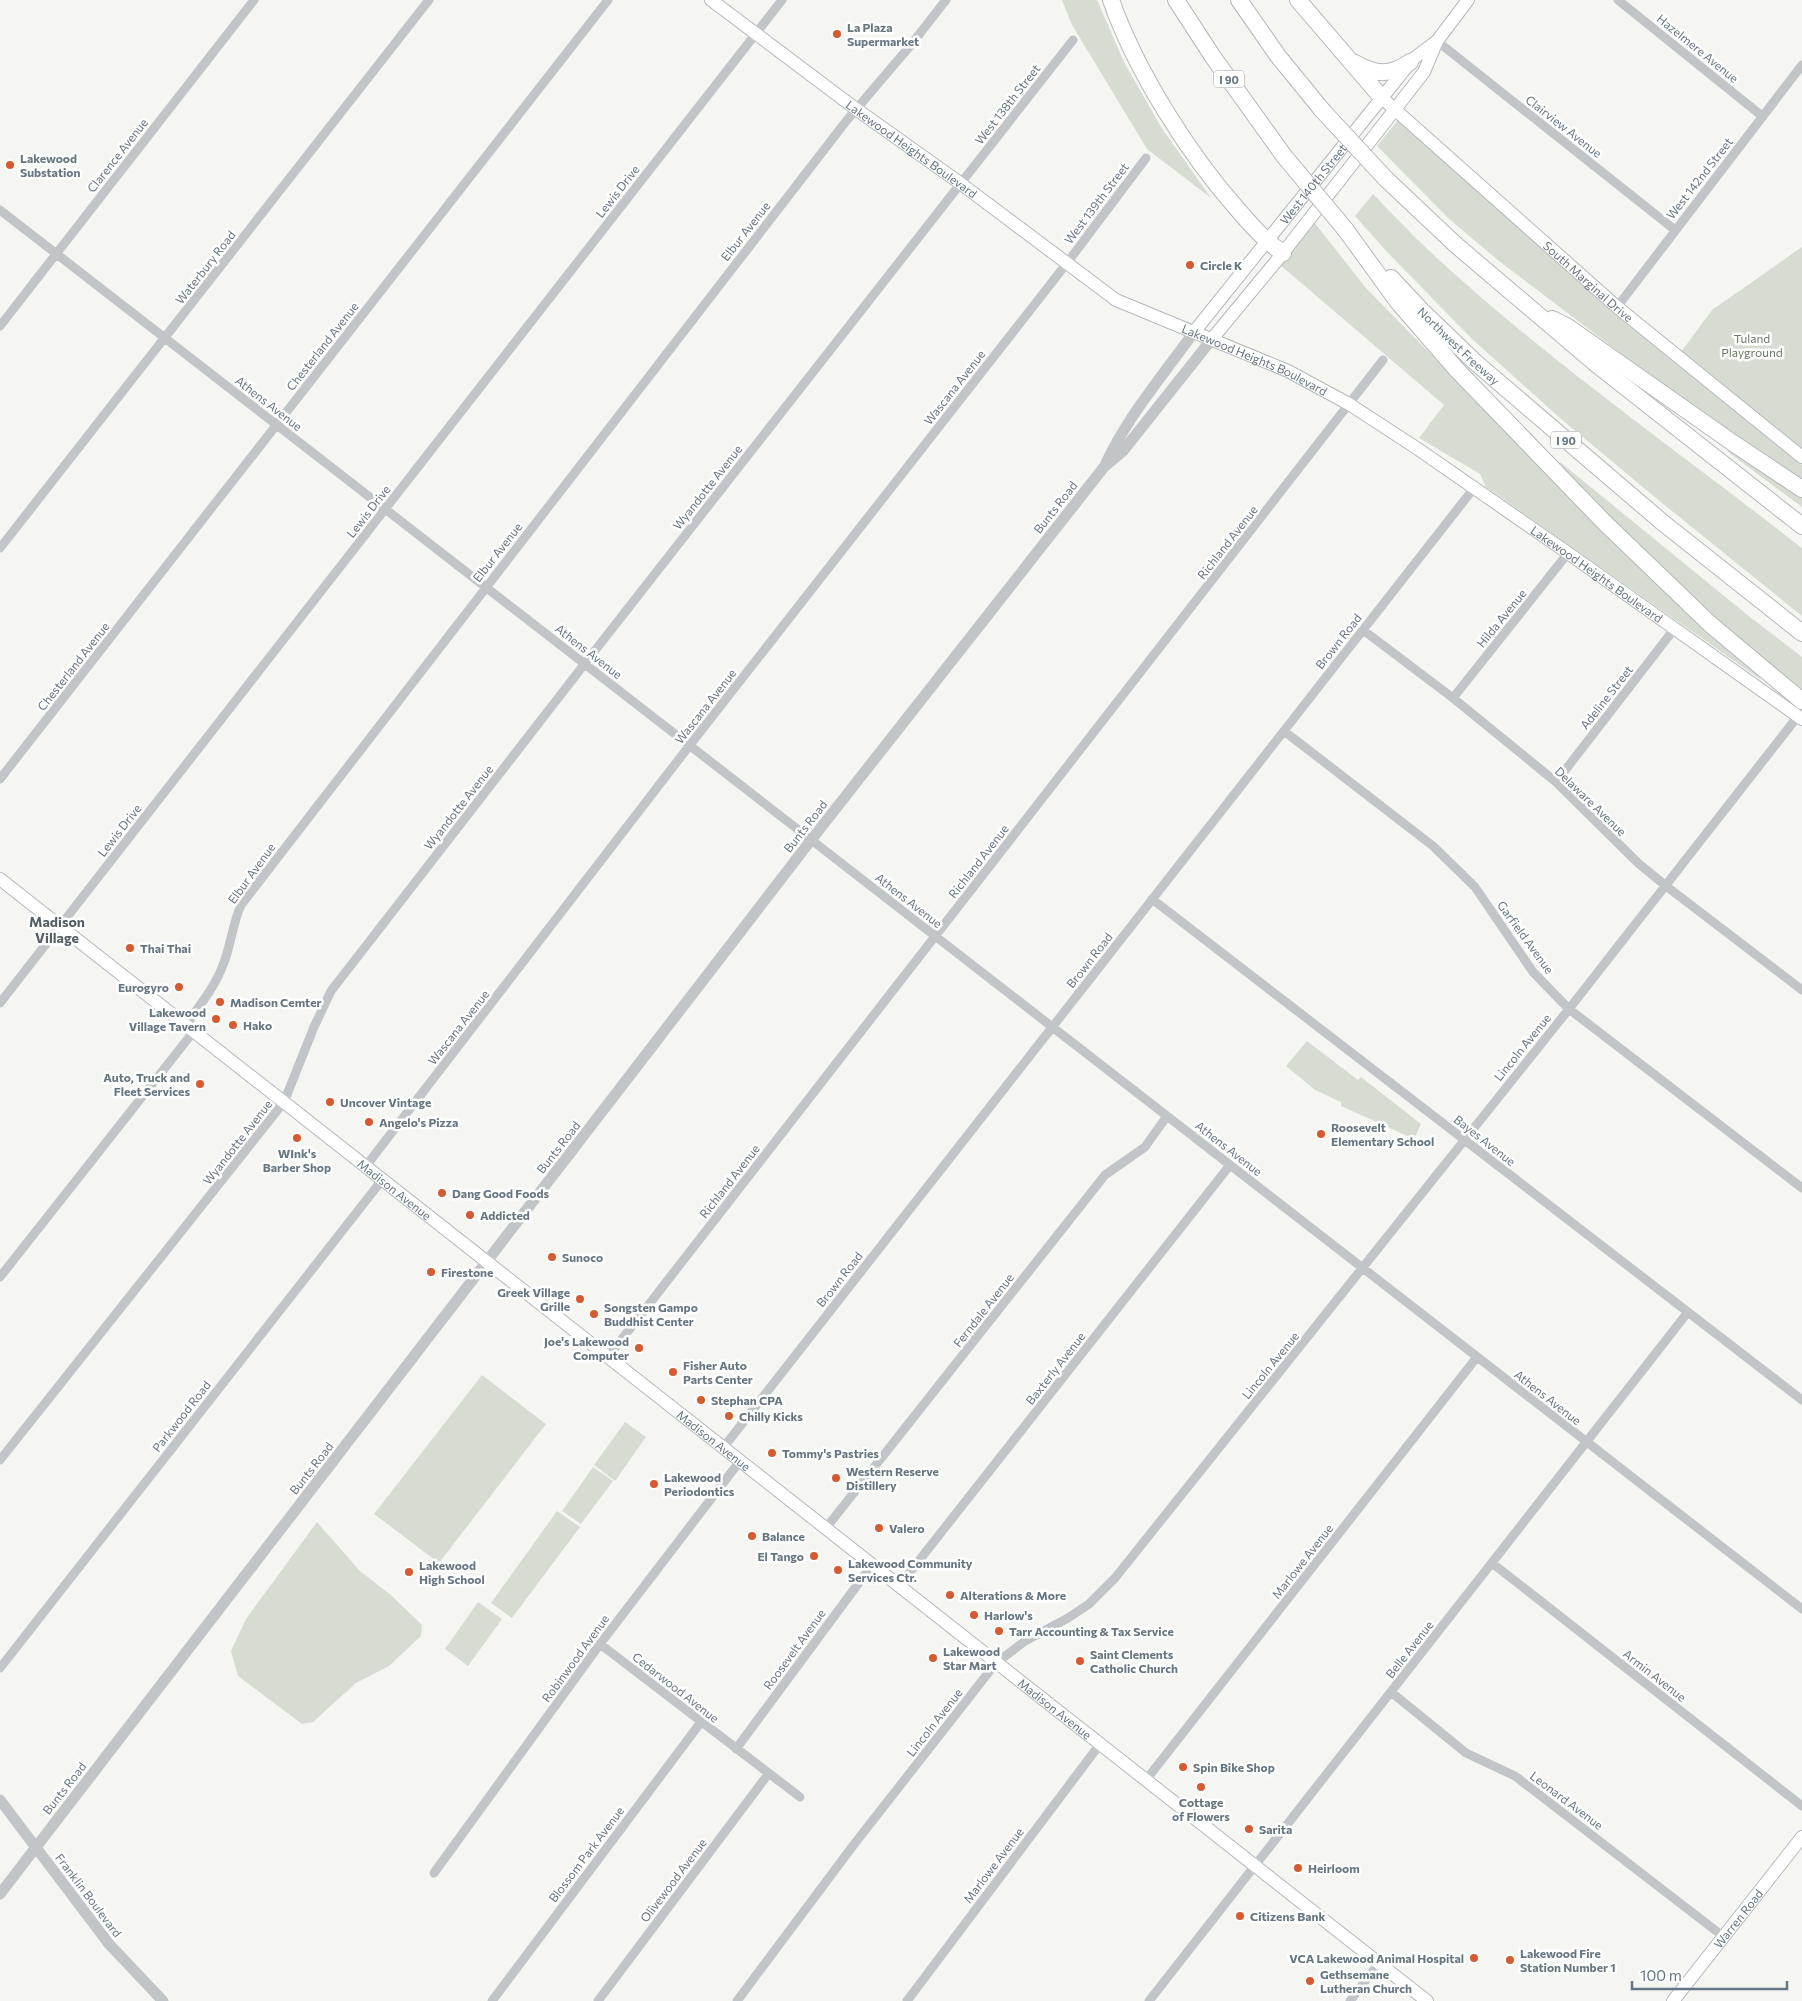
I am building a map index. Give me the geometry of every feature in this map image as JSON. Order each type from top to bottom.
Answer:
[{"type":"highway","points":[[1110,0],[1148,80],[1188,145],[1224,194],[1267,243],[1283,253]]},
{"type":"highway","name":"Northwest Freeway","points":[[1176,0],[1213,57],[1284,156],[1345,229],[1421,310],[1475,362],[1662,522],[1802,633]]},
{"type":"highway","points":[[1239,0],[1278,56],[1322,110],[1386,179],[1456,245],[1596,364],[1802,526]]},
{"type":"highway","points":[[1298,0],[1388,103]]},
{"type":"highway","points":[[1349,60],[1377,73],[1400,69],[1410,62]]},
{"type":"highway","points":[[1345,229],[1398,302],[1457,370],[1604,522],[1801,712]]},
{"type":"highway","points":[[1530,308],[1568,326],[1733,443],[1802,489]]},
{"type":"main road","name":"Lakewood Heights Boulevard","points":[[711,0],[856,108],[960,182],[1116,300],[1288,371],[1349,404],[1474,488],[1675,628],[1801,712]]},
{"type":"main road","name":"West 140th Street","points":[[1194,332],[1267,243],[1388,103],[1424,72],[1437,41],[1468,0]]},
{"type":"main road","name":"West 140th Street","points":[[1212,339],[1283,253],[1388,103],[1410,62],[1437,41]]},
{"type":"main road","name":"South Marginal Drive","points":[[1388,103],[1617,307],[1802,457]]},
{"type":"main road","name":"Madison Avenue","points":[[0,879],[1427,2001]]},
{"type":"main road","name":"Warren Road","points":[[1673,2001],[1802,1836]]},
{"type":"street","name":"Clarence Avenue","points":[[0,326],[254,0]]},
{"type":"street","name":"Waterbury Road","points":[[0,548],[429,0]]},
{"type":"street","name":"Chesterland Avenue","points":[[0,779],[608,0]]},
{"type":"street","name":"Lewis Drive","points":[[0,1003],[782,0]]},
{"type":"street","name":"Elbur Avenue","points":[[0,1278],[190,1028],[219,975],[241,905],[856,108],[910,46],[946,0]]},
{"type":"street","name":"Hazelmere Avenue","points":[[1618,0],[1762,116]]},
{"type":"street","name":"West 138th Street","points":[[960,182],[1074,40]]},
{"type":"street","name":"Clairview Avenue","points":[[1437,41],[1675,230]]},
{"type":"street","name":"West 142nd Street","points":[[1617,307],[1802,65]]},
{"type":"street","name":"West 139th Street","points":[[1067,263],[1146,158]]},
{"type":"street","name":"Wyandotte Avenue","points":[[0,1460],[284,1102],[314,1027],[332,991],[960,182]]},
{"type":"street","name":"Athens Avenue","points":[[0,210],[1802,1610]]},
{"type":"street","name":"Wascana Avenue","points":[[366,1166],[690,746],[1067,263]]},
{"type":"street","name":"Bunts Road","points":[[1104,467],[1114,446],[1128,425],[1194,332]]},
{"type":"street","name":"Bunts Road","points":[[0,1894],[812,840],[1104,467],[1123,451],[1212,339]]},
{"type":"street","name":"Richland Avenue","points":[[608,1357],[1383,360]]},
{"type":"street","name":"Brown Road","points":[[723,1448],[1474,488]]},
{"type":"street","name":"Hilda Avenue","points":[[1453,698],[1568,553]]},
{"type":"street","name":"Adeline Street","points":[[1556,782],[1675,628]]},
{"type":"street","name":"Delaware Avenue","points":[[1363,630],[1453,698],[1556,782],[1638,863],[1666,886],[1802,990]]},
{"type":"street","name":"Lincoln Avenue","points":[[737,2001],[860,1837],[996,1662],[1024,1641],[1068,1618],[1115,1578],[1569,1009],[1801,712]]},
{"type":"street","name":"Garfield Avenue","points":[[1284,731],[1433,846],[1475,887],[1533,972],[1569,1009],[1802,1188]]},
{"type":"street","name":"Bayes Avenue","points":[[1152,899],[1802,1400]]},
{"type":"street","name":"Ferndale Avenue","points":[[826,1528],[1105,1175],[1145,1147],[1167,1116]]},
{"type":"street","name":"Baxterly Avenue","points":[[899,1586],[1230,1165]]},
{"type":"street","name":"Parkwood Road","points":[[0,1668],[382,1180]]},
{"type":"street","name":"Belle Avenue","points":[[1149,2001],[1688,1312]]},
{"type":"street","name":"Marlowe Avenue","points":[[1146,1780],[1477,1357]]},
{"type":"street","name":"Robinwood Avenue","points":[[434,1873],[600,1644],[740,1461]]},
{"type":"street","name":"Armin Avenue","points":[[1492,1563],[1802,1806]]},
{"type":"street","name":"Roosevelt Avenue","points":[[736,1749],[872,1564]]},
{"type":"street","name":"Cedarwood Avenue","points":[[600,1644],[736,1749]]},
{"type":"street","name":"Leonard Avenue","points":[[1390,1692],[1466,1753],[1515,1776],[1724,1937]]},
{"type":"street","name":"Blossom Park Avenue","points":[[492,2001],[701,1722]]},
{"type":"street","name":"Marlowe Avenue","points":[[907,2001],[1100,1744]]},
{"type":"street","points":[[736,1749],[800,1796]]},
{"type":"street","name":"Olivewood Avenue","points":[[598,2001],[769,1773]]},
{"type":"street","name":"Franklin Boulevard","points":[[0,1800],[108,1944],[163,2001]]},
{"type":"street","points":[[1350,2001],[1379,1963]]},
{"type":"green space","points":[[1062,0],[1097,0],[1124,62],[1161,127],[1211,198],[1147,149],[1072,25]]},
{"type":"green space","points":[[1398,120],[1611,311],[1802,465],[1802,479],[1677,396],[1499,261],[1449,219],[1377,146]]},
{"type":"green space","points":[[1373,194],[1439,260],[1534,342],[1802,548],[1802,616],[1560,418],[1472,339],[1389,254],[1355,216]]},
{"type":"green space","points":[[1314,222],[1366,288],[1461,385],[1762,675],[1760,679],[1486,487],[1480,474],[1419,438],[1444,405],[1279,264]]},
{"type":"green space","name":"Tuland Playground","points":[[1802,247],[1802,450],[1681,352],[1712,310]]},
{"type":"green space","points":[[1731,447],[1802,495],[1802,507],[1728,452]]},
{"type":"green space","points":[[1560,462],[1802,657],[1802,694],[1674,583],[1558,464]]},
{"type":"green space","points":[[1307,1041],[1358,1080],[1361,1077],[1421,1124],[1414,1139],[1341,1106],[1341,1102],[1315,1090],[1286,1066]]},
{"type":"green space","points":[[482,1375],[546,1424],[439,1563],[374,1514]]},
{"type":"green space","points":[[625,1422],[646,1437],[615,1481],[594,1465]]},
{"type":"green space","points":[[593,1467],[613,1481],[581,1524],[562,1511]]},
{"type":"green space","points":[[557,1511],[580,1527],[512,1618],[491,1603]]},
{"type":"green space","points":[[317,1522],[360,1571],[392,1596],[422,1625],[421,1636],[389,1666],[356,1683],[313,1722],[302,1724],[238,1676],[231,1651],[246,1619]]},
{"type":"green space","points":[[478,1602],[502,1619],[468,1666],[445,1649]]},
{"type":"place","name":"La Plaza Supermarket","points":[[837,34]]},
{"type":"place","name":"Lakewood Substation","points":[[10,165]]},
{"type":"place","name":"Circle K","points":[[1190,265]]},
{"type":"place","name":"Thai Thai","points":[[130,948]]},
{"type":"place","name":"Eurogyro","points":[[179,987]]},
{"type":"place","name":"Madison Cemter","points":[[220,1002]]},
{"type":"place","name":"Lakewood Village Tavern","points":[[216,1019]]},
{"type":"place","name":"Hako","points":[[233,1025]]},
{"type":"place","name":"Auto, Truck and Fleet Services","points":[[200,1084]]},
{"type":"place","name":"Uncover Vintage","points":[[330,1102]]},
{"type":"place","name":"Angelo's Pizza","points":[[369,1122]]},
{"type":"place","name":"Roosevelt Elementary School","points":[[1321,1134]]},
{"type":"place","name":"WInk's Barber Shop","points":[[297,1138]]},
{"type":"place","name":"Dang Good Foods","points":[[442,1193]]},
{"type":"place","name":"Addicted","points":[[470,1215]]},
{"type":"place","name":"Sunoco","points":[[552,1257]]},
{"type":"place","name":"Firestone","points":[[431,1272]]},
{"type":"place","name":"Greek Village Grille","points":[[580,1299]]},
{"type":"place","name":"Songsten Gampo Buddhist Center","points":[[594,1314]]},
{"type":"place","name":"Joe's Lakewood Computer","points":[[639,1348]]},
{"type":"place","name":"Fisher Auto Parts Center","points":[[673,1372]]},
{"type":"place","name":"Stephan CPA","points":[[701,1400]]},
{"type":"place","name":"Chilly Kicks","points":[[729,1416]]},
{"type":"place","name":"Tommy's Pastries","points":[[772,1453]]},
{"type":"place","name":"Western Reserve Distillery","points":[[836,1478]]},
{"type":"place","name":"Lakewood Periodontics","points":[[654,1484]]},
{"type":"place","name":"Valero","points":[[879,1528]]},
{"type":"place","name":"Balance","points":[[752,1536]]},
{"type":"place","name":"El Tango","points":[[814,1556]]},
{"type":"place","name":"Lakewood Community Services Ctr.","points":[[838,1570]]},
{"type":"place","name":"Lakewood High School","points":[[409,1572]]},
{"type":"place","name":"Alterations & More","points":[[950,1595]]},
{"type":"place","name":"Harlow's","points":[[974,1615]]},
{"type":"place","name":"Tarr Accounting & Tax Service","points":[[999,1631]]},
{"type":"place","name":"Lakewood Star Mart","points":[[933,1658]]},
{"type":"place","name":"Saint Clements Catholic Church","points":[[1080,1661]]},
{"type":"place","name":"Spin Bike Shop","points":[[1183,1767]]},
{"type":"place","name":"Cottage of Flowers","points":[[1201,1787]]},
{"type":"place","name":"Sarita","points":[[1249,1829]]},
{"type":"place","name":"Heirloom","points":[[1298,1868]]},
{"type":"place","name":"Citizens Bank","points":[[1240,1916]]},
{"type":"place","name":"VCA Lakewood Animal Hospital","points":[[1474,1958]]},
{"type":"place","name":"Lakewood Fire Station Number 1","points":[[1510,1960]]},
{"type":"place","name":"Gethsemane Lutheran Church","points":[[1310,1981]]},
{"type":"district","name":"Madison Village","points":[[57,930]]}]
